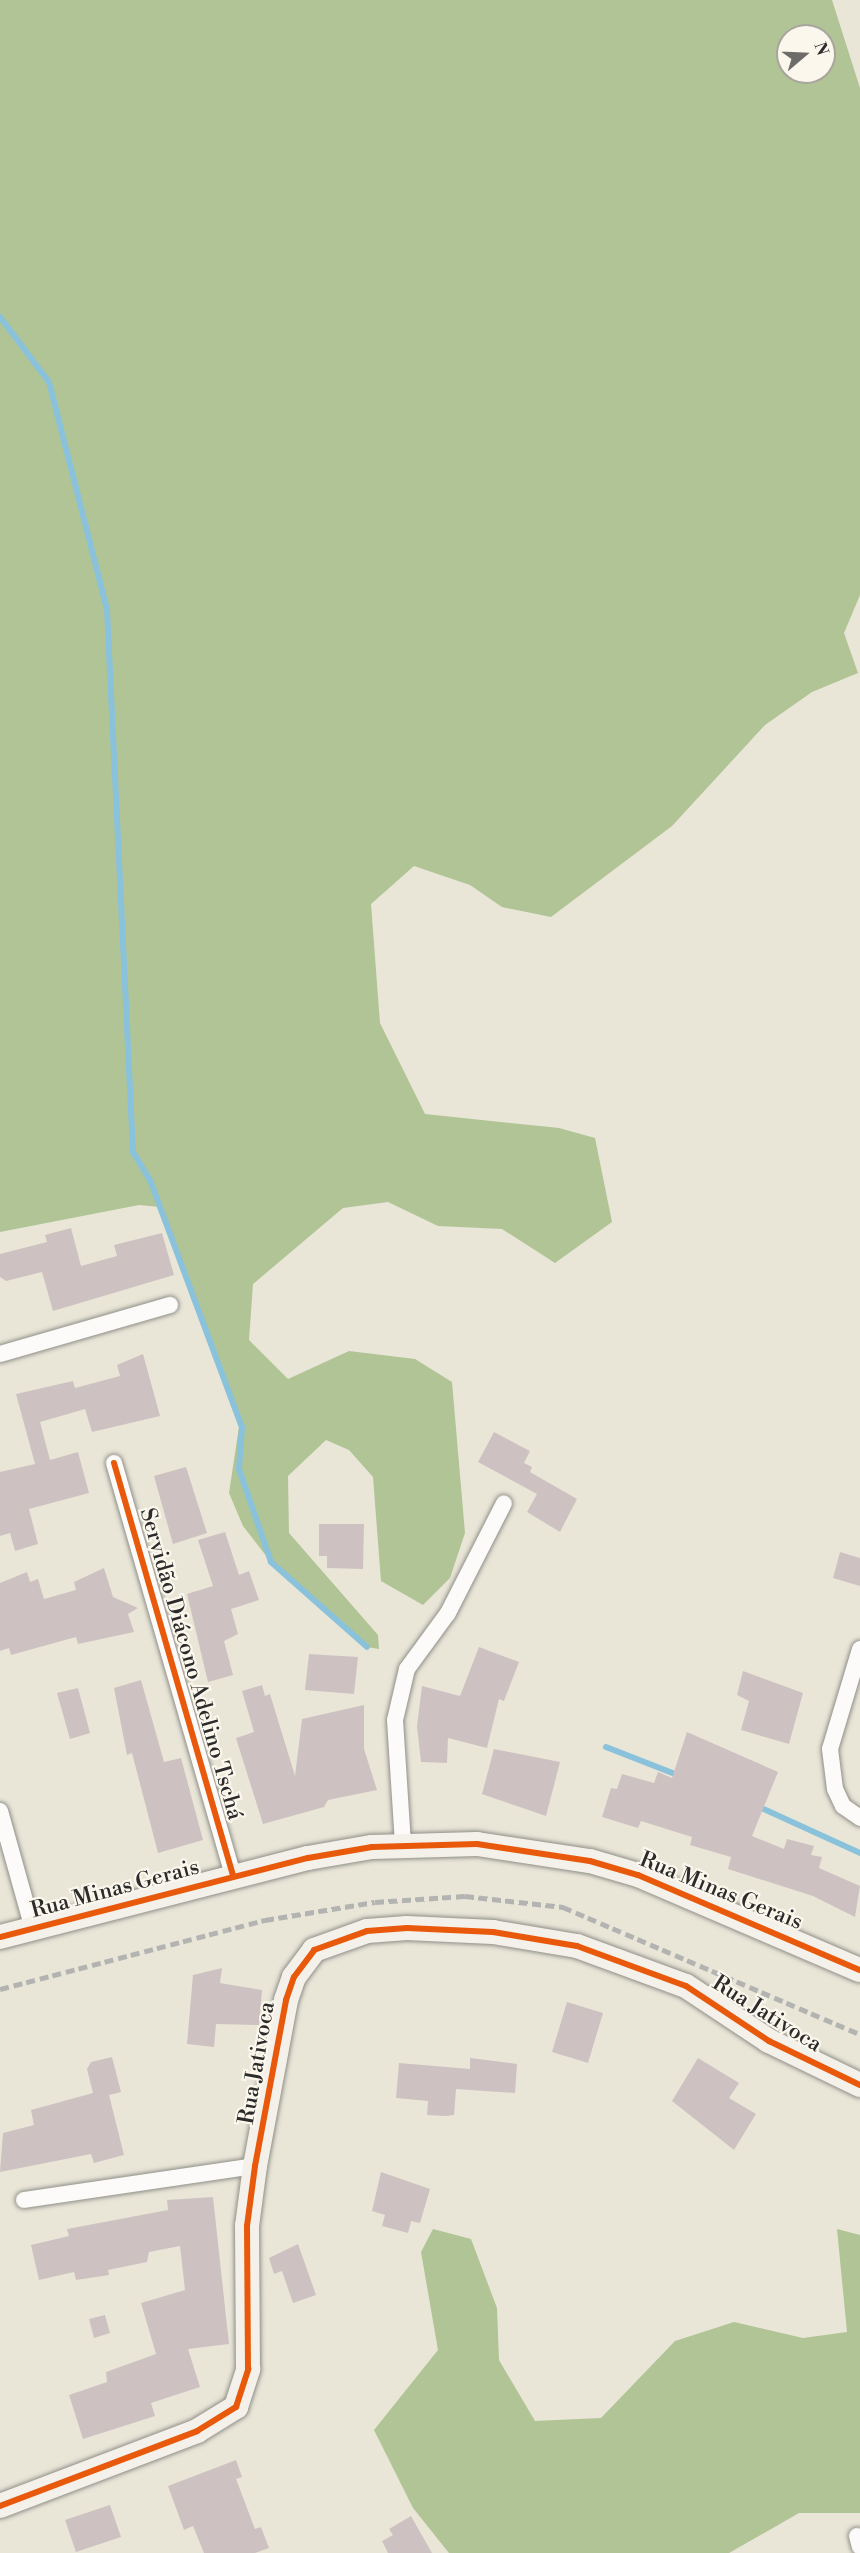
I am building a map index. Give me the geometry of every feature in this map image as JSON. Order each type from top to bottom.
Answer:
[{"type":"street","points":[[0,1354],[170,1305]]},
{"type":"street","name":"Servidão Diácono Adelino Tschá","points":[[114,1463],[233,1876]]},
{"type":"street","points":[[403,1844],[396,1720],[406,1669],[448,1613],[504,1503]]},
{"type":"street","points":[[860,1649],[830,1749],[835,1789],[843,1806],[860,1818]]},
{"type":"street","points":[[0,1811],[33,1929]]},
{"type":"street","name":"Rua Minas Gerais","points":[[0,1936],[308,1858],[403,1844],[477,1844],[590,1861],[675,1887],[860,1970]]},
{"type":"street","name":"Rua Jativoca","points":[[0,2506],[197,2431],[236,2407],[248,2369],[247,2226],[255,2166],[294,1977],[314,1950],[368,1931],[493,1932],[614,1956],[686,1986],[777,2046],[860,2085]]},
{"type":"street","points":[[24,2200],[255,2166]]},
{"type":"green space","points":[[0,0],[832,0],[860,88],[860,595],[844,633],[858,673],[812,692],[765,725],[672,826],[551,917],[502,907],[470,885],[414,866],[371,904],[380,1023],[425,1114],[559,1128],[595,1138],[612,1222],[555,1263],[502,1229],[438,1226],[388,1202],[343,1208],[253,1284],[249,1340],[288,1379],[349,1351],[415,1359],[452,1382],[465,1533],[450,1578],[423,1605],[381,1581],[373,1477],[349,1450],[326,1440],[288,1476],[289,1533],[378,1635],[379,1649],[367,1647],[271,1562],[243,1526],[229,1493],[240,1420],[160,1207],[139,1205],[0,1232]]},
{"type":"green space","points":[[433,2229],[471,2239],[497,2308],[499,2360],[535,2421],[601,2418],[675,2341],[734,2322],[803,2338],[847,2332],[837,2229],[860,2235],[860,2513],[799,2513],[729,2553],[449,2553],[413,2508],[374,2430],[438,2350],[421,2252]]},
{"type":"building","points":[[71,1228],[81,1266],[117,1256],[114,1245],[162,1233],[174,1275],[53,1311],[42,1272],[6,1281],[0,1277],[0,1254],[47,1242],[45,1235]]},
{"type":"building","points":[[143,1354],[160,1416],[92,1432],[85,1409],[40,1422],[50,1460],[78,1452],[89,1493],[29,1509],[38,1544],[15,1551],[10,1533],[0,1536],[0,1472],[35,1464],[16,1394],[73,1381],[75,1388],[120,1376],[117,1365]]},
{"type":"building","points":[[494,1432],[530,1451],[524,1463],[532,1467],[530,1472],[577,1499],[560,1532],[527,1512],[537,1494],[478,1462]]},
{"type":"building","points":[[186,1467],[207,1533],[173,1544],[154,1476]]},
{"type":"building","points":[[319,1524],[364,1524],[363,1569],[327,1568],[327,1556],[319,1556]]},
{"type":"building","points":[[225,1532],[239,1575],[249,1571],[259,1600],[231,1609],[238,1634],[224,1641],[233,1675],[208,1682],[187,1594],[213,1586],[198,1540]]},
{"type":"building","points":[[840,1552],[860,1558],[860,1586],[833,1578]]},
{"type":"building","points":[[104,1568],[113,1597],[138,1608],[128,1614],[134,1632],[78,1644],[76,1637],[11,1655],[9,1648],[0,1651],[0,1583],[27,1572],[30,1582],[38,1579],[44,1599],[76,1590],[74,1582]]},
{"type":"building","points":[[479,1647],[519,1662],[504,1701],[499,1699],[487,1748],[448,1738],[447,1763],[421,1762],[417,1726],[422,1686],[460,1696]]},
{"type":"building","points":[[309,1654],[358,1657],[354,1694],[305,1690]]},
{"type":"building","points":[[743,1671],[803,1693],[789,1744],[741,1730],[749,1701],[737,1695]]},
{"type":"building","points":[[141,1680],[164,1762],[181,1758],[203,1840],[158,1853],[132,1753],[127,1755],[114,1688]]},
{"type":"building","points":[[262,1685],[265,1696],[270,1694],[295,1776],[302,1719],[364,1705],[364,1749],[377,1790],[328,1800],[324,1807],[263,1824],[236,1738],[254,1732],[242,1691]]},
{"type":"building","points":[[78,1688],[90,1733],[70,1739],[57,1693]]},
{"type":"building","points":[[687,1732],[778,1772],[752,1836],[784,1849],[787,1839],[814,1846],[811,1855],[822,1857],[819,1868],[860,1886],[855,1917],[813,1896],[728,1869],[731,1857],[690,1845],[692,1837],[641,1821],[638,1828],[602,1817],[611,1788],[617,1789],[622,1774],[654,1783],[658,1772],[672,1778]]},
{"type":"building","points":[[494,1749],[560,1762],[546,1816],[482,1794]]},
{"type":"building","points":[[222,1968],[220,1983],[262,1990],[259,2025],[216,2024],[214,2047],[187,2044],[193,1975]]},
{"type":"building","points":[[567,2002],[603,2013],[588,2063],[552,2052]]},
{"type":"building","points":[[112,2057],[121,2092],[109,2095],[124,2155],[94,2163],[91,2154],[0,2172],[3,2133],[34,2125],[31,2110],[93,2093],[87,2069],[91,2062]]},
{"type":"building","points":[[470,2058],[517,2064],[515,2093],[456,2089],[454,2115],[446,2116],[427,2115],[428,2101],[396,2098],[399,2063],[470,2069]]},
{"type":"building","points":[[698,2058],[739,2083],[729,2098],[756,2114],[734,2150],[672,2101]]},
{"type":"building","points":[[381,2172],[430,2189],[420,2223],[411,2221],[408,2233],[382,2226],[385,2215],[372,2211]]},
{"type":"building","points":[[213,2197],[229,2344],[188,2349],[200,2387],[151,2403],[155,2416],[83,2439],[69,2395],[107,2382],[106,2372],[156,2354],[141,2303],[185,2290],[180,2246],[149,2252],[147,2262],[108,2270],[109,2275],[76,2280],[74,2272],[39,2280],[31,2245],[69,2236],[67,2229],[168,2210],[167,2200]]},
{"type":"building","points":[[298,2244],[316,2295],[293,2303],[282,2271],[274,2274],[269,2258]]},
{"type":"building","points":[[105,2315],[110,2333],[94,2338],[89,2319]]},
{"type":"building","points":[[236,2460],[242,2477],[236,2479],[255,2529],[261,2527],[269,2548],[255,2553],[204,2553],[193,2526],[184,2530],[168,2486]]},
{"type":"building","points":[[110,2505],[121,2537],[76,2552],[65,2520]]},
{"type":"building","points":[[411,2516],[432,2553],[388,2553],[382,2541],[393,2535],[389,2529]]},
{"type":"waterway","points":[[0,317],[49,382],[107,610],[133,1152],[150,1180],[242,1427],[239,1469],[271,1562],[367,1647]]},
{"type":"waterway","points":[[606,1747],[680,1776]]},
{"type":"waterway","points":[[757,1806],[860,1853]]},
{"type":"railway","points":[[0,1989],[265,1920],[375,1902],[465,1896],[563,1907],[860,2034]]},
{"type":"cycle path","points":[[114,1463],[233,1876]]},
{"type":"cycle path","points":[[0,1937],[308,1858],[372,1847],[477,1844],[590,1861],[638,1875],[860,1970]]},
{"type":"cycle path","points":[[0,2506],[197,2431],[236,2407],[248,2369],[247,2226],[255,2166],[286,2000],[294,1977],[314,1950],[367,1931],[407,1928],[493,1932],[577,1946],[686,1986],[769,2041],[860,2085]]}]
